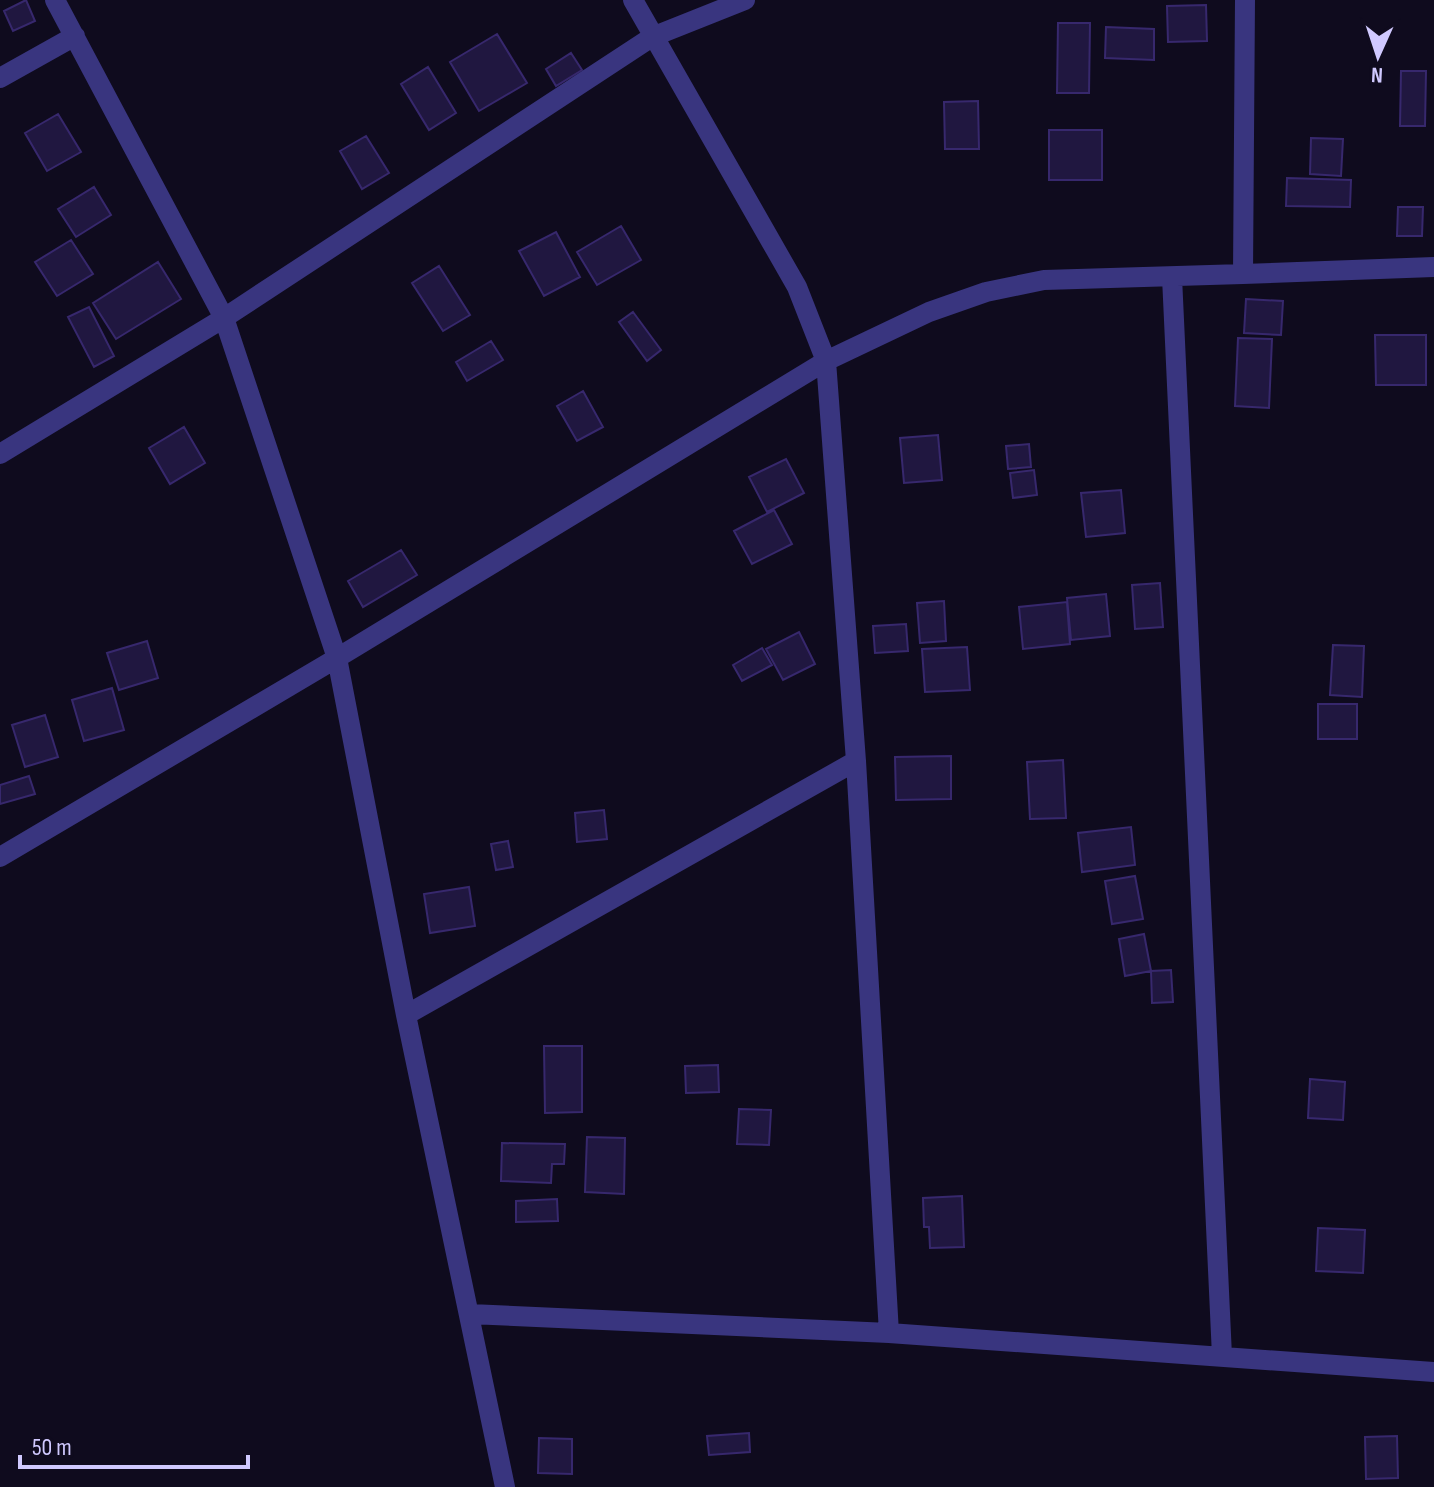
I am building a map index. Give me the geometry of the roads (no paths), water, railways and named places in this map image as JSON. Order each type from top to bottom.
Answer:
[{"type":"street","points":[[633,0],[797,287],[826,361],[856,761],[889,1333]]},
{"type":"street","points":[[0,454],[224,318],[652,37],[745,0]]},
{"type":"street","points":[[1243,274],[1245,0]]},
{"type":"street","points":[[63,3],[75,36],[224,318],[337,658],[406,1015],[505,1487]]},
{"type":"street","points":[[0,78],[75,36]]},
{"type":"street","points":[[0,857],[337,658],[826,361],[929,312],[986,292],[1044,280],[1434,267]]},
{"type":"street","points":[[1172,277],[1222,1356]]},
{"type":"street","points":[[406,1015],[856,761]]},
{"type":"street","points":[[470,1314],[889,1333],[1434,1372]]}]
